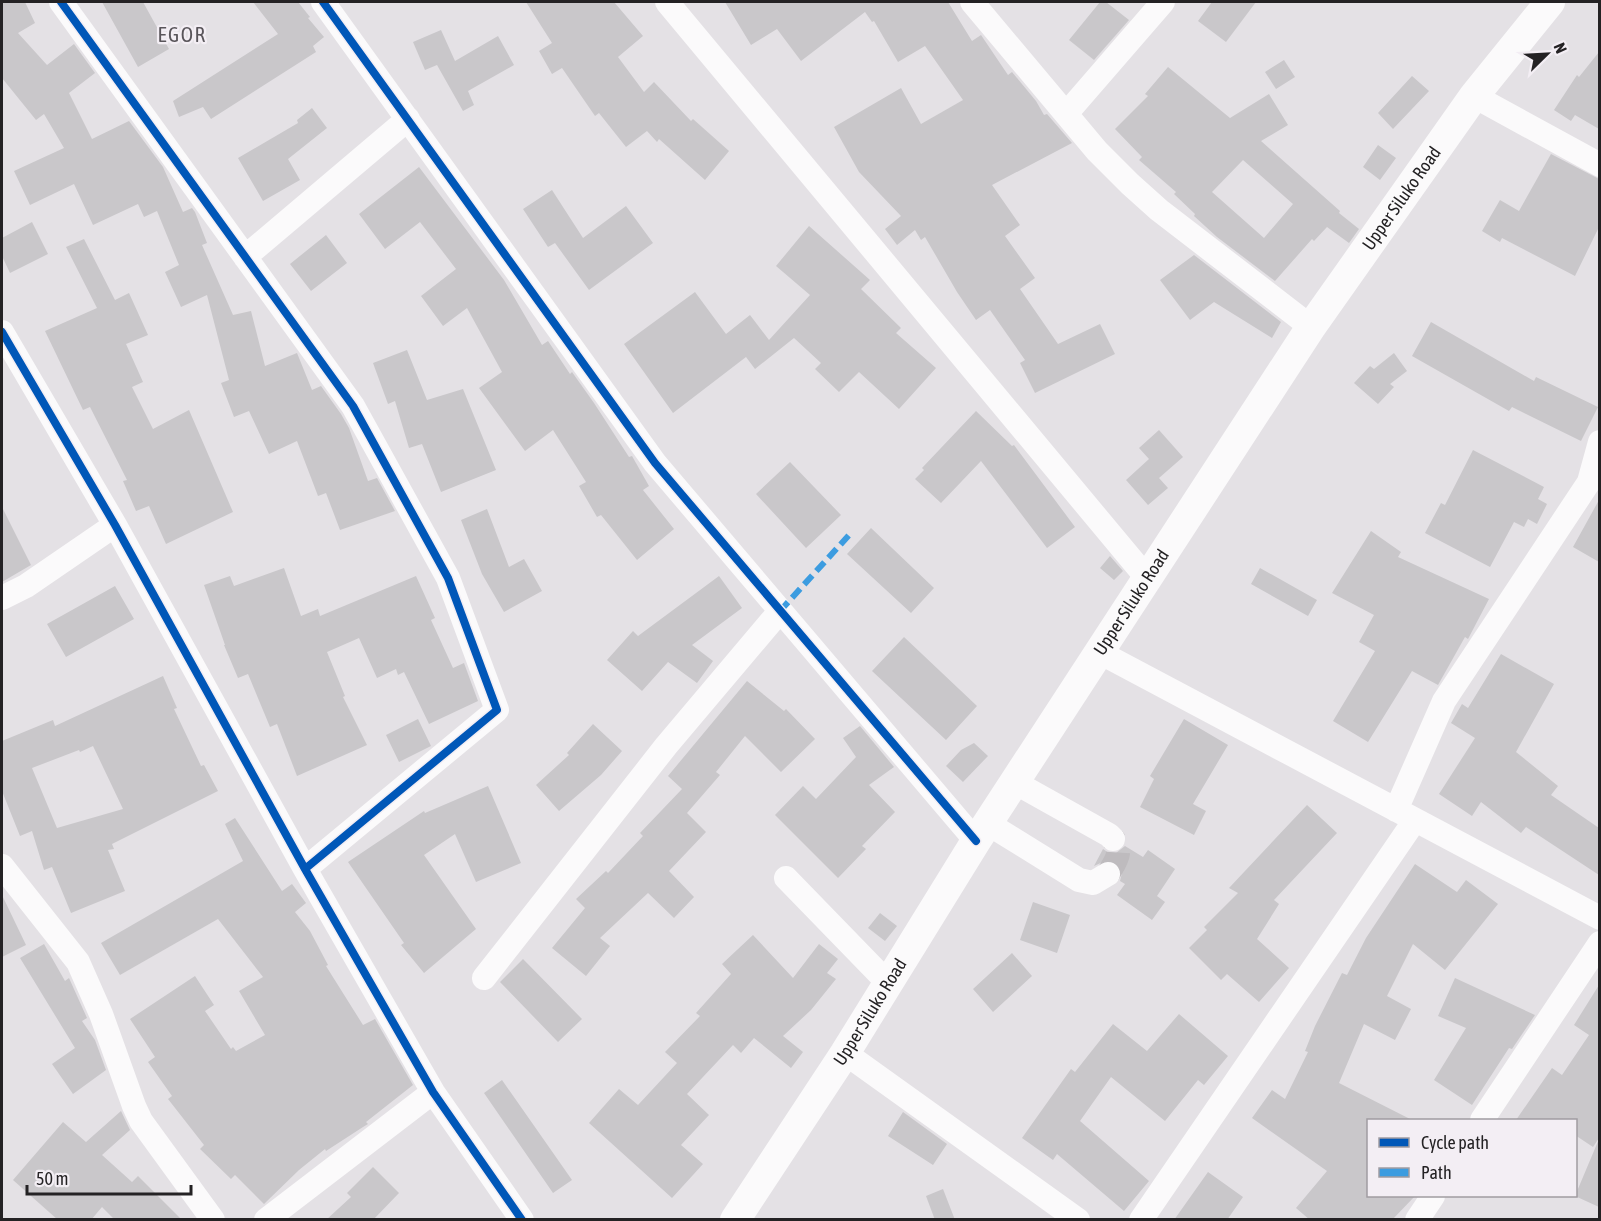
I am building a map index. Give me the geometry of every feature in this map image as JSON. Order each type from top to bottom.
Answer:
[{"type":"main road","name":"Upper Siluko Road","points":[[735,1220],[845,1053],[1014,782],[1311,327],[1474,96],[1550,2]]},
{"type":"street","points":[[61,2],[353,406],[448,578],[497,710],[306,869]]},
{"type":"street","points":[[323,2],[655,463],[780,611],[982,832],[1079,880],[1093,883],[1108,874]]},
{"type":"street","points":[[667,2],[1147,578]]},
{"type":"street","points":[[972,2],[1097,151],[1159,210],[1311,327]]},
{"type":"street","points":[[1066,114],[1163,2]]},
{"type":"street","points":[[1474,96],[1599,165]]},
{"type":"street","points":[[245,257],[408,119]]},
{"type":"street","points":[[2,332],[115,525],[433,1092],[522,1220]]},
{"type":"street","points":[[1141,1220],[1406,815],[1444,701],[1589,482],[1599,442]]},
{"type":"street","points":[[2,598],[26,586],[115,525]]},
{"type":"street","points":[[484,978],[666,746],[780,611]]},
{"type":"street","points":[[1099,652],[1599,918]]},
{"type":"street","points":[[1014,782],[1113,839]]},
{"type":"street","points":[[2,866],[78,962],[101,1014],[141,1121],[213,1220]]},
{"type":"street","points":[[786,878],[888,983]]},
{"type":"street","points":[[1483,1119],[1599,943]]},
{"type":"street","points":[[845,1053],[1078,1220]]},
{"type":"street","points":[[266,1220],[433,1092]]},
{"type":"street","points":[[1417,1220],[1432,1197]]},
{"type":"building","points":[[2,2],[25,2],[35,23],[18,33],[47,65],[74,44],[95,73],[69,93],[92,139],[129,121],[163,167],[183,212],[192,208],[195,212],[207,243],[202,245],[233,315],[251,311],[265,366],[297,353],[312,390],[321,386],[349,428],[368,481],[377,478],[395,511],[340,530],[326,493],[318,496],[297,441],[269,454],[249,411],[234,417],[221,383],[229,380],[207,295],[181,307],[165,272],[179,265],[157,211],[144,217],[138,204],[93,225],[74,184],[30,205],[14,171],[64,148],[44,114],[36,120],[2,78]]},
{"type":"building","points":[[102,2],[143,2],[169,49],[138,67]]},
{"type":"building","points":[[253,2],[298,2],[324,37],[313,46],[316,52],[211,119],[203,107],[179,117],[173,101],[278,34]]},
{"type":"building","points":[[526,2],[614,2],[643,36],[618,57],[644,92],[654,82],[691,121],[693,119],[729,151],[705,180],[659,139],[657,142],[647,131],[626,147],[599,113],[595,116],[562,68],[552,74],[539,51],[552,43]]},
{"type":"building","points":[[725,2],[948,2],[972,41],[981,35],[1008,75],[1012,72],[1036,101],[1044,115],[1047,114],[1072,143],[992,185],[1020,225],[1005,236],[1035,278],[1020,289],[1058,344],[1100,324],[1115,354],[1035,393],[1020,363],[1025,360],[990,310],[976,320],[925,237],[921,240],[915,230],[897,245],[885,229],[901,216],[859,172],[834,127],[901,88],[921,124],[963,100],[925,46],[898,62],[874,21],[872,22],[865,12],[801,61],[777,29],[751,45]]},
{"type":"building","points":[[1100,2],[1106,2],[1129,20],[1094,60],[1069,40]]},
{"type":"building","points":[[1212,2],[1256,2],[1226,42],[1198,21]]},
{"type":"building","points":[[441,30],[455,61],[498,36],[514,65],[468,91],[474,105],[463,111],[437,65],[425,70],[413,42]]},
{"type":"building","points":[[1599,52],[1599,129],[1575,115],[1571,121],[1554,110],[1577,75],[1579,77]]},
{"type":"building","points":[[1284,60],[1295,77],[1276,89],[1265,72]]},
{"type":"building","points":[[1168,67],[1230,118],[1269,94],[1288,125],[1261,141],[1359,229],[1349,243],[1327,227],[1314,241],[1312,239],[1275,281],[1217,237],[1194,216],[1195,214],[1174,194],[1176,192],[1139,160],[1142,157],[1115,129],[1148,96],[1145,94]],"holes":[[[1243,160],[1293,204],[1264,238],[1212,192]]]},
{"type":"building","points":[[1412,76],[1429,91],[1393,129],[1378,113]]},
{"type":"building","points":[[312,108],[327,128],[288,159],[300,180],[263,201],[238,158],[298,123],[297,120]]},
{"type":"building","points":[[1378,145],[1396,158],[1380,180],[1363,167]]},
{"type":"building","points":[[1551,154],[1599,179],[1599,227],[1575,276],[1502,238],[1500,242],[1482,231],[1500,200],[1519,211]]},
{"type":"building","points":[[419,167],[504,280],[542,345],[548,341],[570,374],[572,372],[594,403],[629,457],[632,456],[649,486],[643,490],[674,529],[637,560],[601,515],[597,517],[579,486],[586,482],[553,430],[525,451],[479,388],[502,372],[467,308],[443,326],[421,296],[456,269],[420,222],[385,249],[359,214]]},
{"type":"building","points":[[552,190],[583,238],[626,206],[653,243],[589,290],[555,243],[548,247],[523,209]]},
{"type":"building","points":[[32,222],[48,254],[10,273],[2,256],[2,238]]},
{"type":"building","points":[[809,226],[870,280],[861,289],[901,328],[896,333],[936,368],[899,409],[859,372],[839,392],[815,369],[821,363],[794,338],[755,369],[746,357],[673,413],[624,344],[695,292],[726,334],[750,315],[769,340],[810,295],[776,266]]},
{"type":"building","points":[[326,235],[347,263],[311,291],[290,264]]},
{"type":"building","points":[[84,239],[115,300],[129,293],[148,335],[126,344],[143,382],[132,387],[153,429],[189,410],[233,512],[166,544],[149,506],[136,511],[123,481],[127,480],[90,407],[83,410],[45,331],[97,308],[66,247]]},
{"type":"building","points":[[1194,255],[1281,322],[1272,338],[1214,302],[1190,320],[1160,280]]},
{"type":"building","points":[[1431,322],[1534,381],[1536,377],[1598,407],[1581,441],[1512,407],[1509,411],[1412,356]]},
{"type":"building","points":[[407,350],[427,400],[463,389],[496,470],[441,492],[422,444],[409,448],[395,401],[388,404],[373,363]]},
{"type":"building","points":[[1394,353],[1407,371],[1390,384],[1394,387],[1378,404],[1354,383],[1370,366],[1374,369]]},
{"type":"building","points":[[976,411],[1012,446],[1014,445],[1075,527],[1047,548],[981,461],[941,503],[915,479],[924,470],[922,468]]},
{"type":"building","points":[[1159,430],[1183,457],[1159,478],[1168,488],[1148,505],[1126,480],[1149,459],[1139,448]]},
{"type":"building","points":[[1473,450],[1544,487],[1538,499],[1547,504],[1537,524],[1528,519],[1524,527],[1514,522],[1490,567],[1425,533],[1441,503],[1445,505]]},
{"type":"building","points":[[790,462],[841,515],[806,548],[756,494]]},
{"type":"building","points":[[1599,500],[1599,562],[1573,547]]},
{"type":"building","points":[[2,507],[31,565],[2,582]]},
{"type":"building","points":[[487,509],[509,567],[524,559],[542,591],[504,612],[482,574],[461,520]]},
{"type":"building","points":[[871,528],[934,588],[911,613],[847,554]]},
{"type":"building","points":[[1371,531],[1401,552],[1398,557],[1489,599],[1468,639],[1465,637],[1438,685],[1412,671],[1368,742],[1333,721],[1375,651],[1359,642],[1374,615],[1332,593]]},
{"type":"building","points":[[1110,556],[1123,571],[1114,580],[1100,568]]},
{"type":"building","points":[[284,568],[301,616],[318,609],[320,616],[416,576],[435,618],[431,620],[453,668],[464,663],[478,701],[429,724],[404,672],[398,675],[396,669],[377,678],[359,638],[327,652],[345,696],[343,697],[367,745],[297,776],[277,724],[270,727],[248,674],[238,678],[224,645],[204,585],[230,576],[234,586]]},
{"type":"building","points":[[1260,568],[1317,600],[1308,616],[1251,584]]},
{"type":"building","points":[[719,576],[742,608],[692,645],[713,661],[697,683],[668,662],[642,691],[607,660],[633,631],[638,636]]},
{"type":"building","points":[[115,586],[134,619],[66,657],[47,624]]},
{"type":"building","points":[[904,637],[977,706],[946,740],[872,671]]},
{"type":"building","points":[[1501,654],[1554,684],[1516,752],[1558,786],[1551,795],[1599,828],[1599,875],[1526,827],[1521,833],[1481,802],[1472,816],[1439,794],[1475,738],[1451,723],[1462,704],[1468,708]]},
{"type":"building","points":[[163,676],[177,708],[174,709],[201,766],[204,765],[218,791],[112,844],[114,849],[108,850],[125,891],[71,913],[52,867],[44,870],[32,831],[20,836],[2,791],[2,741],[53,720],[55,726]],"holes":[[[93,746],[123,809],[57,828],[32,768]]]},
{"type":"building","points":[[747,681],[784,711],[786,709],[815,739],[781,772],[745,736],[716,772],[720,775],[687,813],[706,832],[669,871],[694,897],[674,918],[648,893],[600,938],[610,946],[586,976],[552,948],[585,908],[576,899],[606,871],[608,873],[643,836],[640,833],[682,789],[668,776]]},
{"type":"building","points":[[418,719],[431,746],[399,762],[386,735]]},
{"type":"building","points":[[1184,719],[1228,745],[1193,804],[1206,811],[1194,835],[1140,807],[1154,779],[1150,776]]},
{"type":"building","points":[[593,724],[622,751],[601,775],[559,811],[536,785],[569,755],[567,753]]},
{"type":"building","points":[[860,726],[894,767],[869,785],[895,812],[862,846],[866,849],[838,878],[775,815],[803,786],[816,799],[856,757],[843,738]]},
{"type":"building","points":[[974,743],[988,756],[963,782],[946,766],[961,750]]},
{"type":"building","points":[[488,786],[521,863],[476,882],[455,834],[424,855],[476,929],[424,973],[401,945],[404,943],[348,862],[424,811],[425,813]]},
{"type":"building","points":[[1307,805],[1337,833],[1274,900],[1279,904],[1257,939],[1289,968],[1259,1002],[1227,974],[1221,980],[1189,948],[1207,930],[1204,927],[1238,893],[1229,888]]},
{"type":"building","points":[[235,818],[282,891],[292,884],[306,903],[295,912],[310,931],[328,965],[326,966],[363,1025],[375,1019],[413,1085],[366,1122],[368,1124],[326,1151],[325,1149],[299,1170],[264,1204],[235,1175],[231,1179],[200,1149],[204,1145],[168,1099],[172,1096],[148,1062],[155,1057],[130,1019],[195,976],[214,1005],[205,1011],[231,1049],[233,1047],[236,1051],[265,1035],[239,991],[263,977],[218,919],[120,975],[101,943],[243,861],[225,824]]},
{"type":"building","points":[[1125,846],[1143,857],[1148,850],[1175,869],[1157,896],[1165,902],[1152,920],[1117,895],[1125,884],[1120,881],[1122,873],[1120,866],[1107,860],[1094,866],[1103,849],[1109,853],[1116,853]]},
{"type":"building","points":[[1415,864],[1457,892],[1466,880],[1498,904],[1445,970],[1413,944],[1387,996],[1411,1009],[1395,1040],[1364,1024],[1339,1083],[1410,1119],[1367,1119],[1367,1197],[1414,1197],[1392,1220],[1310,1220],[1296,1208],[1327,1171],[1252,1118],[1272,1090],[1285,1099],[1308,1052],[1305,1051],[1315,1026],[1342,973],[1347,975],[1366,938]]},
{"type":"building","points":[[2,895],[26,945],[2,957]]},
{"type":"building","points":[[1033,902],[1070,915],[1057,953],[1020,940]]},
{"type":"building","points":[[880,913],[897,926],[885,941],[868,928]]},
{"type":"building","points":[[753,935],[793,978],[819,944],[838,959],[827,973],[836,979],[811,1010],[783,1036],[803,1052],[791,1068],[754,1038],[741,1053],[733,1045],[687,1094],[709,1115],[681,1145],[703,1164],[672,1198],[589,1123],[619,1089],[638,1105],[677,1063],[665,1052],[700,1016],[696,1013],[731,974],[722,964]]},
{"type":"building","points":[[44,944],[65,981],[69,978],[87,1018],[82,1021],[95,1040],[106,1070],[73,1094],[52,1064],[75,1048],[20,958]]},
{"type":"building","points":[[1012,953],[1032,976],[993,1012],[973,989]]},
{"type":"building","points":[[523,959],[582,1019],[558,1042],[500,982]]},
{"type":"building","points":[[1455,978],[1535,1015],[1512,1049],[1509,1048],[1472,1105],[1434,1080],[1466,1028],[1438,1016]]},
{"type":"building","points":[[1599,985],[1599,1138],[1593,1147],[1577,1136],[1577,1119],[1517,1119],[1552,1068],[1562,1075],[1589,1035],[1574,1025]]},
{"type":"building","points":[[1179,1014],[1228,1056],[1204,1085],[1198,1080],[1165,1121],[1111,1077],[1080,1121],[1149,1181],[1124,1211],[1057,1154],[1053,1160],[1022,1138],[1071,1069],[1075,1072],[1113,1024],[1147,1051]]},
{"type":"building","points":[[502,1080],[572,1180],[553,1193],[484,1093]]},
{"type":"building","points":[[121,1111],[130,1130],[102,1155],[132,1182],[138,1176],[182,1220],[115,1220],[102,1207],[91,1220],[58,1220],[13,1180],[63,1122],[86,1142]]},
{"type":"building","points":[[903,1112],[947,1144],[933,1165],[888,1136]]},
{"type":"building","points":[[1599,1139],[1599,1207],[1577,1197],[1577,1191]]},
{"type":"building","points":[[373,1167],[399,1193],[373,1220],[326,1220],[351,1197],[347,1193]]},
{"type":"building","points":[[1208,1172],[1243,1197],[1227,1220],[1174,1220]]},
{"type":"building","points":[[943,1189],[955,1220],[935,1220],[926,1196]]},
{"type":"tunnel","points":[[1108,874],[1118,853],[1113,839]]},
{"type":"marked path","points":[[780,611],[850,534]]},
{"type":"cycle path","points":[[61,2],[353,406],[448,578],[497,710],[305,869]]},
{"type":"cycle path","points":[[323,2],[655,463],[976,841]]},
{"type":"cycle path","points":[[2,332],[115,525],[305,869],[433,1092],[522,1220]]},
{"type":"district","name":"EGOR","points":[[182,35]]}]
